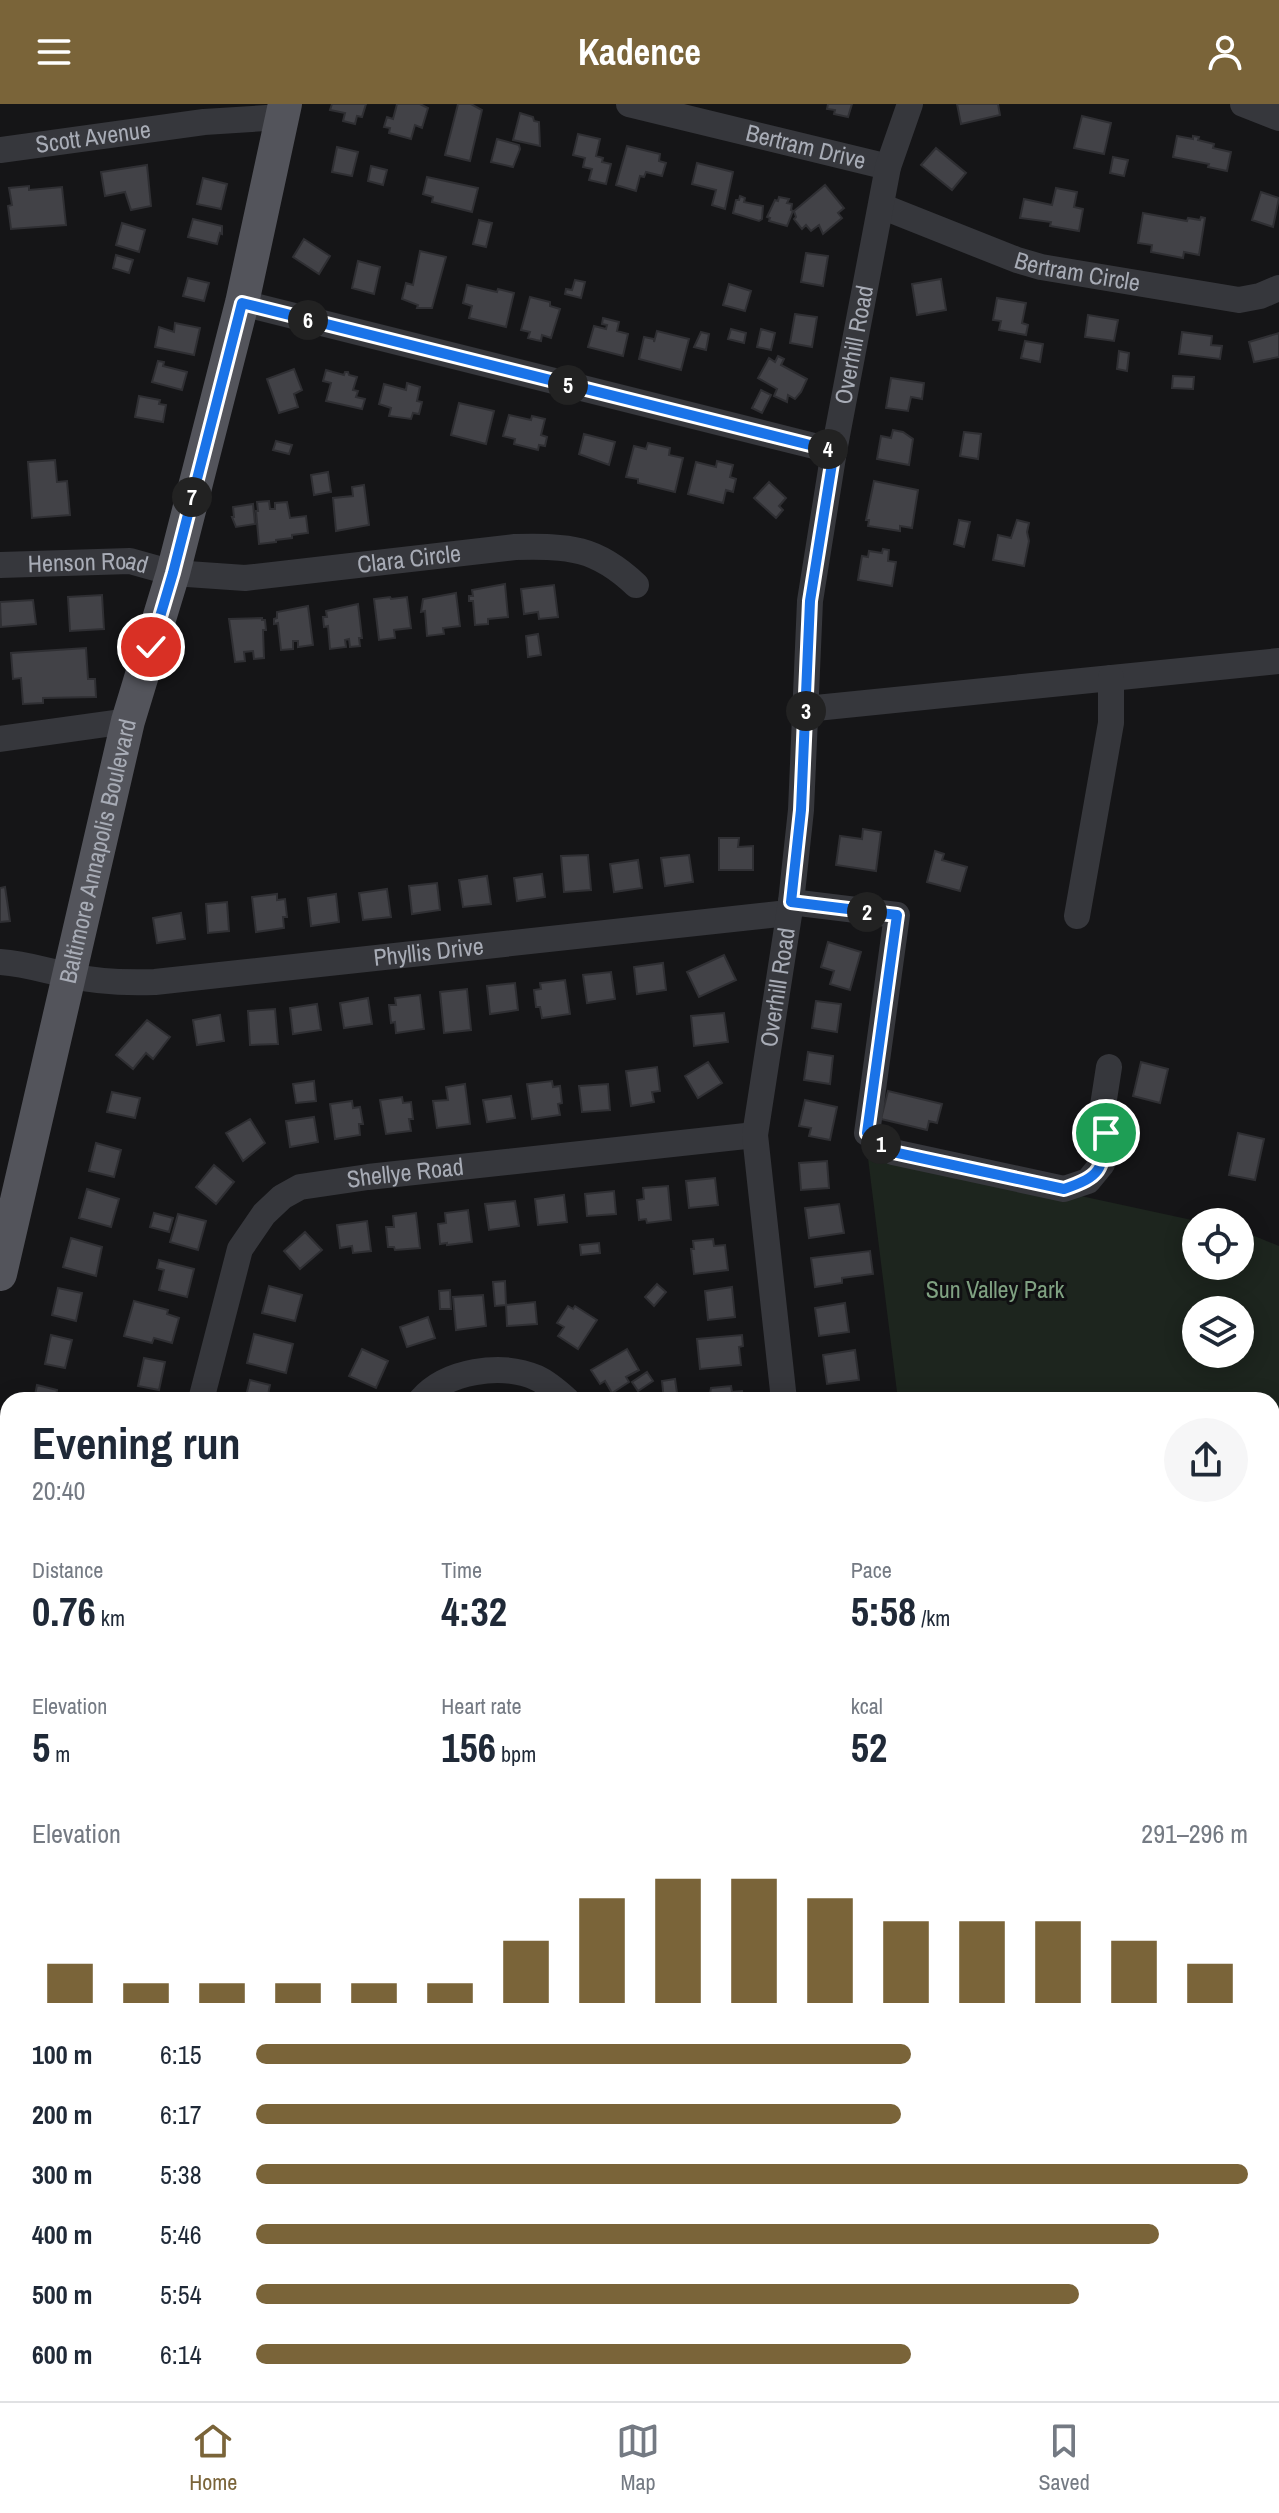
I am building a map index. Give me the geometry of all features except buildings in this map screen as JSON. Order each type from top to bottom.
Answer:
[{"type":"main road","name":"Baltimore Annapolis Boulevard","points":[[0,1274],[128,721],[173,573],[242,303],[283,111]]},
{"type":"street","name":"Bertram Drive","points":[[629,104],[697,112],[888,167]]},
{"type":"street","name":"Overhill Road","points":[[783,1392],[755,1135],[790,908],[801,810],[810,601],[834,451],[888,167],[910,104]]},
{"type":"street","points":[[1243,104],[1279,118]]},
{"type":"street","name":"Scott Avenue","points":[[0,150],[283,111]]},
{"type":"street","name":"Bertram Circle","points":[[881,206],[1041,267],[1239,300],[1279,288]]},
{"type":"street","points":[[242,303],[834,451]]},
{"type":"street","name":"Clara Circle","points":[[173,573],[245,578],[515,547],[547,547],[571,548],[591,554],[616,566],[636,585]]},
{"type":"street","name":"Henson Road","points":[[0,565],[130,561],[173,573]]},
{"type":"street","points":[[806,709],[1279,661]]},
{"type":"street","points":[[1077,916],[1111,723],[1111,678]]},
{"type":"street","points":[[0,739],[128,721]]},
{"type":"street","name":"Phyllis Drive","points":[[68,976],[118,983],[155,982],[790,908],[897,915],[867,1133],[893,1152],[1064,1189],[1088,1181],[1102,1164],[1106,1133],[1102,1112],[1109,1067]]},
{"type":"street","points":[[0,962],[30,964],[68,976]]},
{"type":"street","points":[[0,978],[29,980],[68,976]]},
{"type":"street","name":"Shellye Road","points":[[203,1392],[240,1249],[264,1214],[282,1197],[300,1187],[360,1177],[755,1135]]},
{"type":"street","points":[[428,1392],[456,1377],[498,1371],[537,1378],[556,1392]]},
{"type":"green space","name":"Sun Valley Park","points":[[867,1150],[1182,1218],[1182,1280],[1254,1280],[1254,1236],[1279,1246],[1279,1392],[897,1392]]},
{"type":"route","points":[[151,647],[242,303],[834,451],[810,601],[801,810],[791,902],[897,915],[867,1133],[893,1152],[1064,1189],[1088,1181],[1102,1164],[1106,1133]]}]
